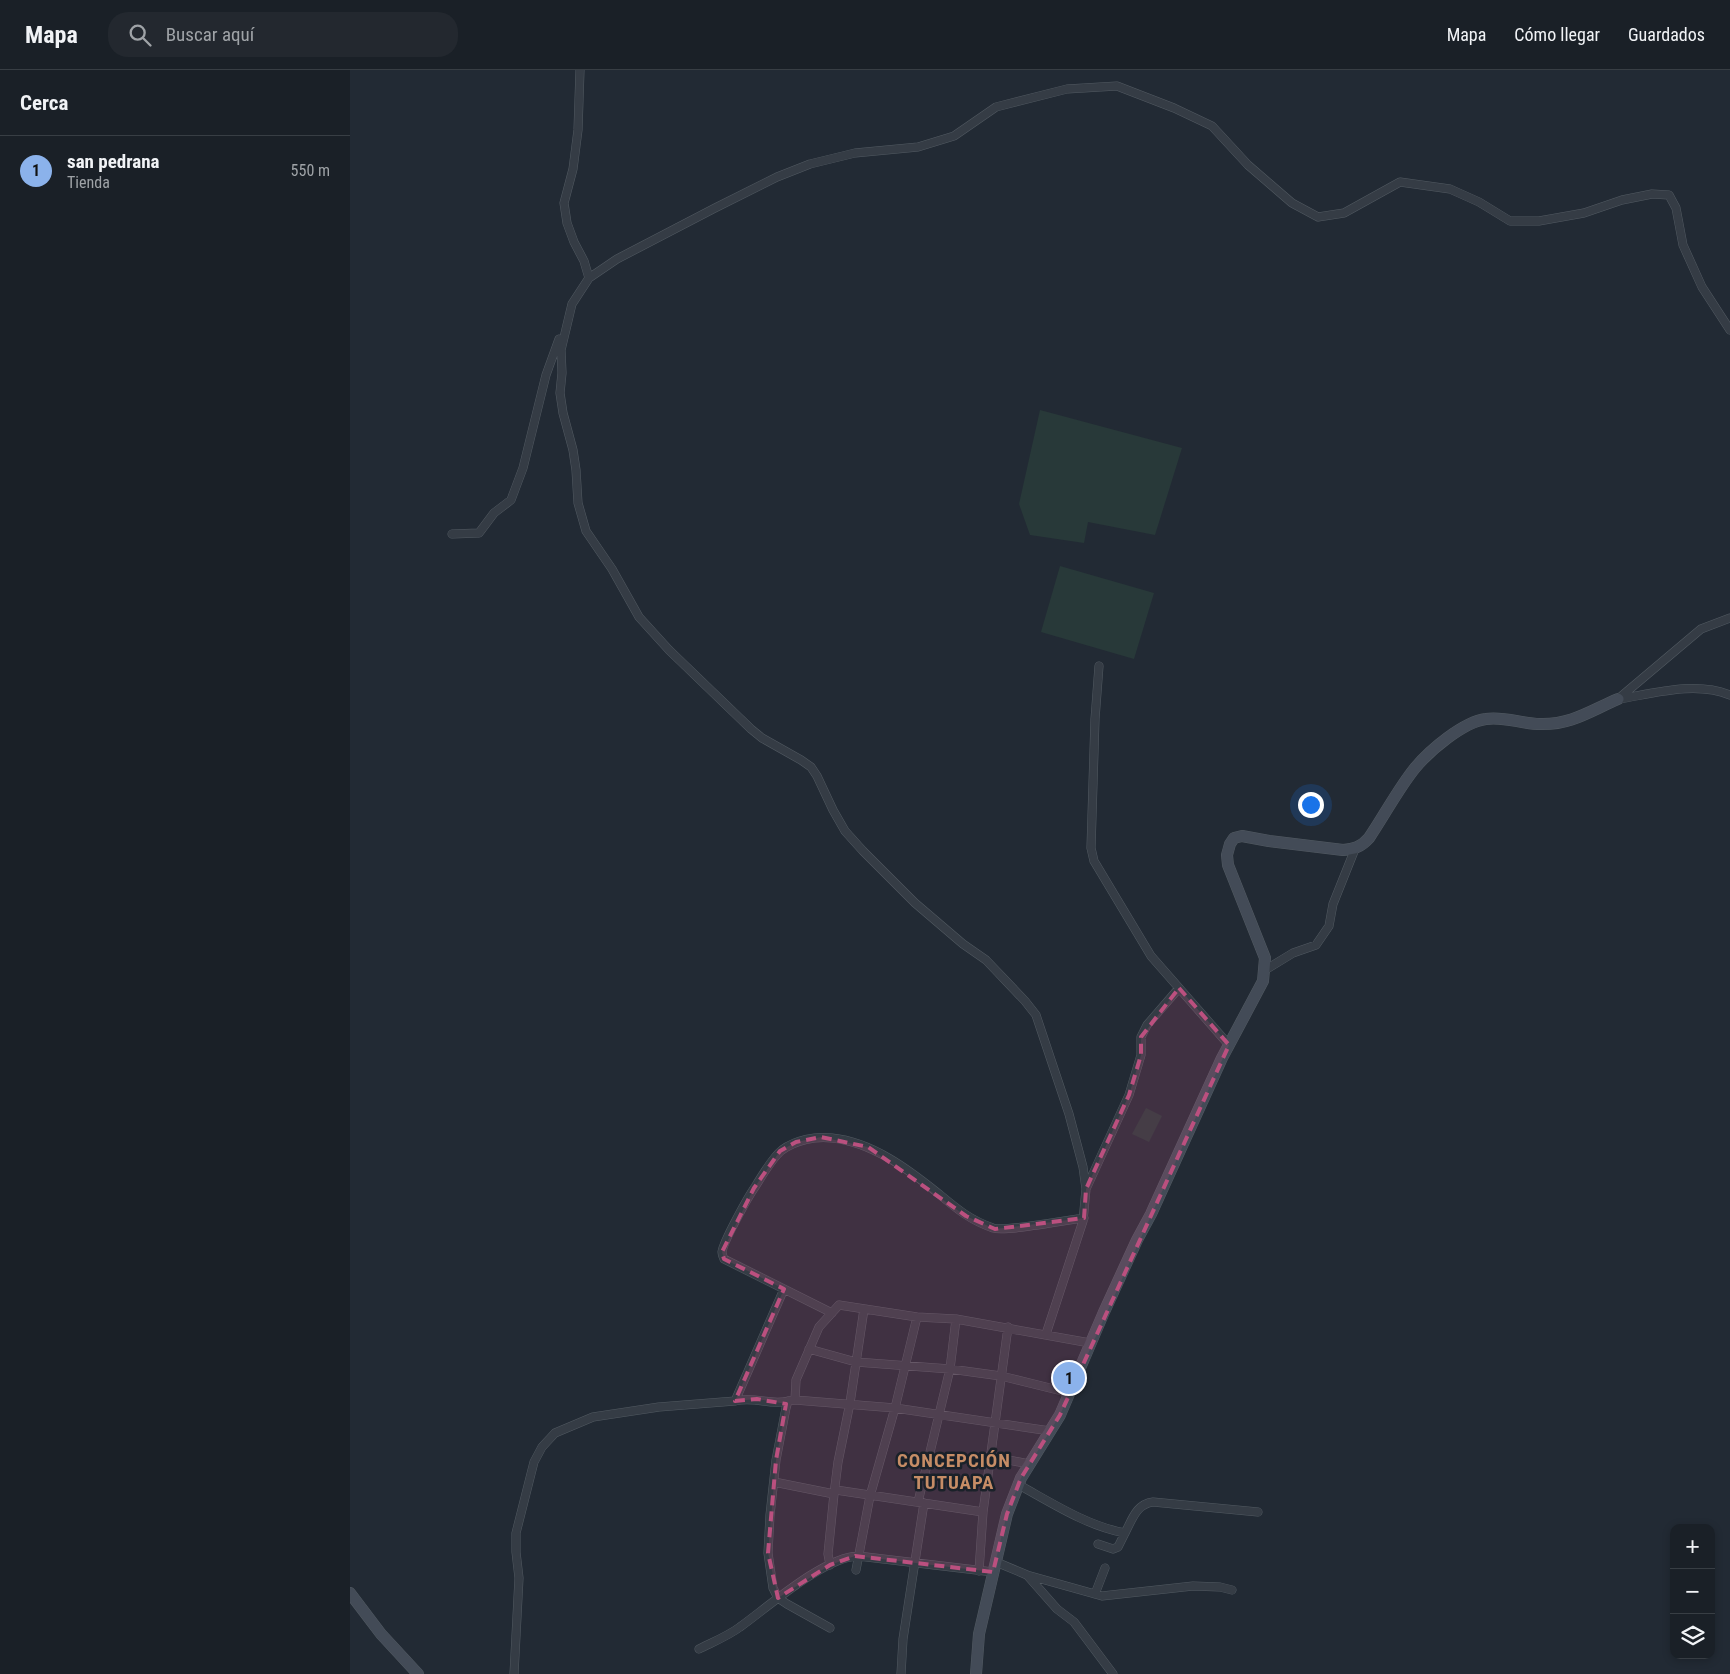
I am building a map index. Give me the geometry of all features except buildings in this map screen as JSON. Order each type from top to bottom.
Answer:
[{"type":"street","points":[[580,70],[578,130],[564,203],[571,232],[584,261],[589,278]]},
{"type":"street","points":[[452,534],[479,533],[494,513],[511,500],[523,468],[546,375],[572,304],[589,278],[617,259],[662,234],[777,177],[810,164],[855,153],[918,147],[954,136],[996,107],[1067,89],[1117,86],[1174,108],[1212,126],[1255,171],[1292,203],[1318,217],[1344,213],[1400,182],[1450,188],[1510,221],[1539,221],[1584,213],[1622,200],[1652,194],[1669,195],[1676,208],[1683,245],[1702,287],[1730,330]]},
{"type":"street","points":[[572,304],[560,350],[562,373],[560,393],[563,414],[573,450],[578,503],[586,531],[612,569],[639,617],[669,650],[751,729],[762,738],[811,767],[818,776],[833,810],[846,831],[863,851],[915,903],[963,944],[986,960],[1036,1015],[1069,1114],[1081,1158],[1086,1189],[1084,1218],[1046,1334]]},
{"type":"street","points":[[976,1674],[979,1634],[1007,1514],[1018,1485],[1060,1415],[1090,1343],[1230,1045],[1263,982],[1265,958],[1228,865],[1227,854],[1234,838],[1242,836],[1343,850],[1354,849],[1363,845],[1369,838],[1415,768],[1459,730],[1487,719],[1503,719],[1538,724],[1556,724],[1574,720],[1618,699],[1702,628],[1730,618]]},
{"type":"street","points":[[1099,666],[1094,719],[1092,848],[1094,861],[1142,943],[1230,1045]]},
{"type":"street","points":[[1618,699],[1686,688],[1708,689],[1730,695]]},
{"type":"street","points":[[1265,970],[1293,953],[1316,945],[1329,926],[1333,904],[1354,849]]},
{"type":"street","points":[[1086,1189],[1129,1095],[1141,1055],[1141,1037],[1147,1025],[1179,988]]},
{"type":"street","points":[[832,1313],[724,1259],[722,1252],[754,1188],[780,1151],[796,1142],[821,1137],[845,1140],[868,1146],[937,1192],[966,1216],[995,1229],[1084,1218]]},
{"type":"street","points":[[734,1401],[784,1288]]},
{"type":"street","points":[[830,1628],[778,1598],[773,1588],[768,1553],[770,1515],[778,1451],[796,1380],[819,1327],[834,1309],[839,1305],[917,1317],[956,1320],[1090,1343]]},
{"type":"street","points":[[830,1564],[828,1554],[838,1462],[850,1403],[864,1309]]},
{"type":"street","points":[[856,1570],[870,1496],[895,1408],[917,1317]]},
{"type":"street","points":[[901,1674],[903,1639],[921,1502],[950,1369],[956,1320]]},
{"type":"street","points":[[979,1571],[982,1512],[1008,1328]]},
{"type":"street","points":[[809,1349],[856,1362],[950,1369],[1001,1376],[1070,1393]]},
{"type":"street","points":[[514,1674],[519,1578],[516,1533],[534,1462],[542,1447],[556,1433],[593,1417],[659,1407],[734,1401],[745,1398],[780,1403],[792,1400],[850,1403],[1050,1430]]},
{"type":"street","points":[[989,1456],[1029,1464]]},
{"type":"street","points":[[774,1482],[834,1494]]},
{"type":"street","points":[[1018,1485],[1084,1520],[1110,1530],[1125,1533]]},
{"type":"street","points":[[834,1494],[836,1490],[982,1512]]},
{"type":"street","points":[[1098,1544],[1113,1549],[1118,1547],[1137,1509],[1145,1503],[1153,1502],[1258,1512]]},
{"type":"street","points":[[699,1649],[738,1628],[778,1598],[830,1564],[858,1556],[979,1571],[994,1567],[1102,1596],[1193,1586],[1220,1587],[1232,1590]]},
{"type":"street","points":[[1095,1594],[1105,1568]]},
{"type":"street","points":[[1027,1575],[1057,1609],[1074,1622],[1113,1674]]},
{"type":"street","points":[[350,1593],[381,1634],[418,1674]]},
{"type":"highlighted area","points":[[1179,988],[1229,1045],[1060,1415],[1021,1478],[1007,1514],[993,1572],[855,1556],[830,1565],[778,1598],[768,1553],[776,1460],[786,1404],[757,1399],[735,1401],[784,1289],[724,1259],[722,1252],[754,1188],[780,1151],[796,1142],[821,1137],[868,1147],[966,1216],[995,1229],[1084,1218],[1086,1189],[1129,1095],[1141,1055],[1141,1037]]},
{"type":"shaded area","points":[[1040,410],[1182,448],[1155,535],[1088,522],[1084,543],[1030,535],[1019,504]]},
{"type":"shaded area","points":[[1060,566],[1154,593],[1134,659],[1041,632]]},
{"type":"shaded area","points":[[1146,1108],[1162,1116],[1149,1142],[1132,1134]]},
{"type":"place","name":"san pedrana","points":[[1069,1378]]},
{"type":"district","name":"CONCEPCIÓN TUTUAPA","points":[[954,1471]]}]
